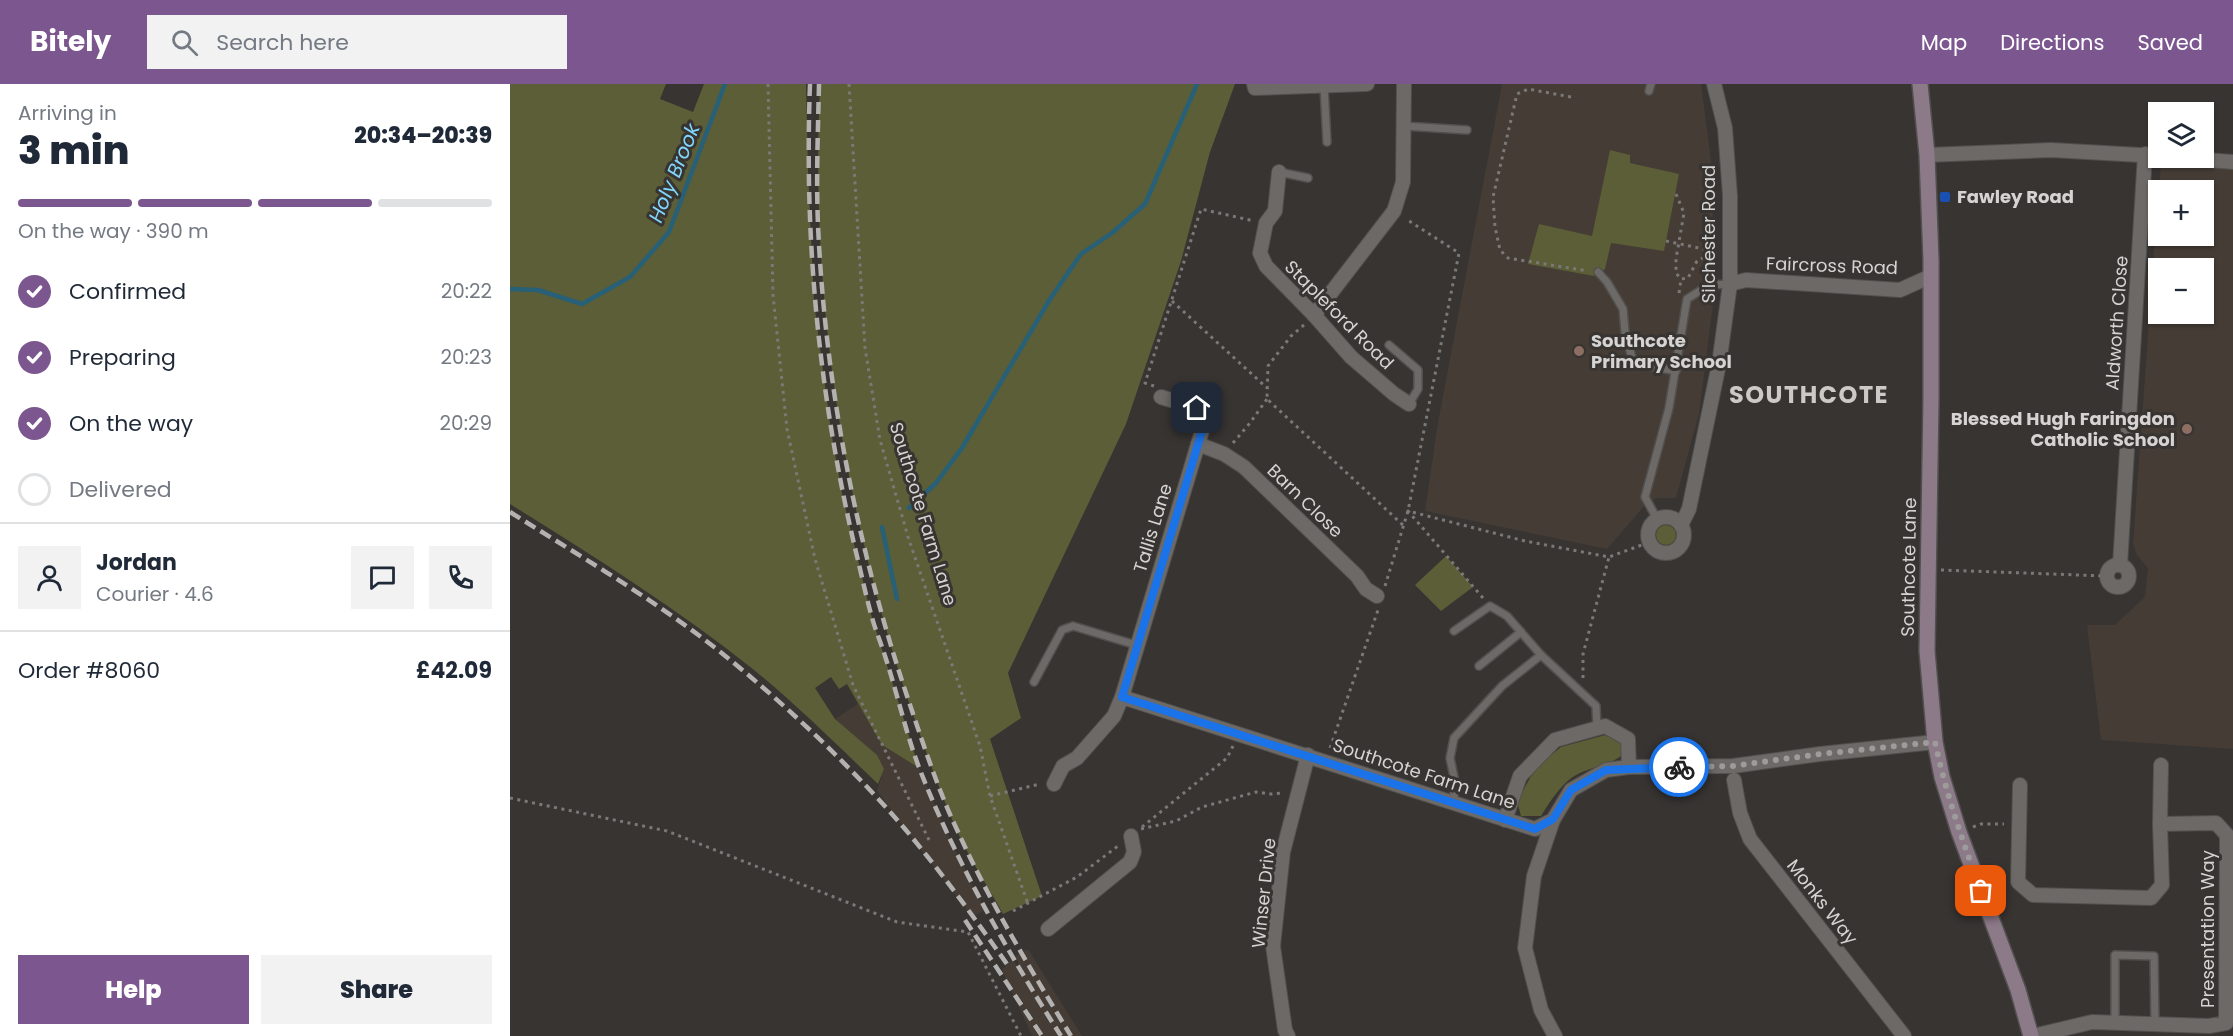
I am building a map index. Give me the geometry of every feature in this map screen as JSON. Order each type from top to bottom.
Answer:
[{"type":"street","points":[[1254,84],[1255,88],[1367,84]]},
{"type":"street","points":[[1314,315],[1394,211],[1403,182],[1404,84]]},
{"type":"street","name":"Silchester Road","points":[[1650,542],[1664,553],[1675,550],[1683,541],[1681,525],[1689,509],[1719,364],[1730,284],[1730,196],[1725,128],[1714,84]]},
{"type":"street","name":"Southcote Lane","points":[[1920,84],[1927,155],[1931,276],[1928,651],[1935,742],[1942,777],[1959,832],[2018,990],[2032,1036]]},
{"type":"street","points":[[1927,155],[2051,150],[2148,155]]},
{"type":"street","points":[[2214,161],[2233,162]]},
{"type":"street","name":"Aldworth Close","points":[[2107,576],[2112,585],[2119,587],[2126,585],[2129,579],[2129,572],[2120,565],[2151,168]]},
{"type":"street","name":"Stapleford Road","points":[[1279,172],[1275,211],[1266,223],[1260,253],[1266,266],[1351,357],[1409,404]]},
{"type":"street","name":"Faircross Road","points":[[1730,284],[1746,280],[1900,290],[1931,276]]},
{"type":"street","name":"Tallis Lane","points":[[1053,784],[1064,766],[1077,758],[1114,716],[1122,697],[1205,421],[1197,408],[1161,397]]},
{"type":"street","name":"Barn Close","points":[[1198,444],[1224,454],[1244,467],[1357,576],[1378,602]]},
{"type":"street","points":[[1650,542],[1648,532],[1657,519],[1671,518],[1681,525]]},
{"type":"street","points":[[2107,576],[2113,567],[2120,565]]},
{"type":"street","name":"Southcote Farm Lane","points":[[1122,697],[1535,829],[1553,819]]},
{"type":"street","points":[[1505,820],[1520,776],[1556,740],[1605,726],[1628,739],[1629,767]]},
{"type":"street","points":[[1555,1036],[1541,1010],[1525,948],[1534,876],[1553,819],[1571,790],[1606,770],[1629,767],[1733,766],[1935,742]]},
{"type":"street","name":"Winser Drive","points":[[1288,1036],[1285,1030],[1274,946],[1283,852],[1308,755]]},
{"type":"street","points":[[2020,785],[2018,882],[2033,895],[2151,898],[2162,885],[2161,765]]},
{"type":"street","name":"Monks Way","points":[[1734,780],[1740,813],[1750,839],[1904,1036]]},
{"type":"street","name":"Presentation Way","points":[[2160,824],[2216,823],[2227,835],[2230,902],[2229,1023]]},
{"type":"street","points":[[1048,929],[1130,862],[1134,852],[1135,833]]},
{"type":"street","points":[[2032,1036],[2092,1029],[2115,1022],[2155,1023],[2209,1031],[2229,1023]]},
{"type":"lane","points":[[1324,86],[1327,142]]},
{"type":"lane","points":[[1404,126],[1467,130]]},
{"type":"lane","points":[[1279,172],[1308,178]]},
{"type":"lane","points":[[1598,272],[1607,282],[1623,309],[1625,332],[1632,358],[1649,366],[1676,371]]},
{"type":"lane","points":[[1657,519],[1645,497],[1669,408],[1687,299],[1709,285],[1730,284]]},
{"type":"lane","points":[[1389,345],[1418,370],[1418,389],[1409,404]]},
{"type":"lane","points":[[1454,631],[1490,606],[1507,616],[1540,655],[1596,706],[1598,728]]},
{"type":"lane","points":[[1034,682],[1062,630],[1073,626],[1136,645]]},
{"type":"lane","points":[[1479,666],[1521,632]]},
{"type":"lane","points":[[1454,804],[1454,777],[1450,758],[1454,738],[1502,686],[1540,655]]},
{"type":"lane","points":[[2115,1022],[2115,955],[2154,956],[2155,1023]]},
{"type":"path","points":[[768,84],[773,295],[787,429],[815,559],[853,685],[931,844]]},
{"type":"path","name":"Southcote Farm Lane","points":[[849,84],[865,348],[880,440],[909,540],[980,746],[990,796],[1028,904]]},
{"type":"path","points":[[1571,97],[1528,89],[1517,94],[1493,197],[1495,226],[1500,250],[1508,258],[1598,272]]},
{"type":"path","points":[[1676,194],[1684,213],[1676,259],[1676,273],[1681,279],[1688,278],[1697,261],[1713,251]]},
{"type":"path","points":[[1161,397],[1161,388],[1145,383],[1201,209],[1266,223]]},
{"type":"path","points":[[1666,241],[1713,251],[1730,252]]},
{"type":"path","points":[[1172,301],[1267,388]]},
{"type":"path","points":[[1224,454],[1267,399],[1268,366],[1291,336],[1314,315]]},
{"type":"path","points":[[1267,399],[1404,526]]},
{"type":"path","points":[[1490,606],[1408,511],[1525,541],[1609,557],[1650,542]]},
{"type":"path","points":[[1589,686],[1583,678],[1583,654],[1609,557]]},
{"type":"path","points":[[1928,570],[2107,576]]},
{"type":"path","points":[[1325,761],[1378,602]]},
{"type":"path","points":[[990,796],[1038,784],[1053,784]]},
{"type":"path","points":[[1135,833],[1176,821],[1202,807],[1256,792],[1271,794],[1298,792]]},
{"type":"path","points":[[510,798],[667,831],[897,922],[966,932],[1021,1036]]},
{"type":"path","points":[[1982,824],[1994,824]]},
{"type":"shaded area","name":"Southcote Primary School","points":[[1502,84],[1701,84],[1711,160],[1715,289],[1699,414],[1676,498],[1656,498],[1645,505],[1607,549],[1425,511],[1438,422]]},
{"type":"shaded area","name":"Blessed Hugh Faringdon Catholic School","points":[[2161,168],[2233,169],[2233,749],[2101,740],[2087,625],[2115,625],[2145,597],[2148,568],[2137,555],[2133,544],[2149,324],[2214,324],[2214,258],[2153,258],[2154,246],[2214,246],[2214,180],[2160,180]]},
{"type":"shaded area","points":[[859,703],[882,745],[919,768],[949,837],[985,910],[972,917],[877,791],[884,769],[835,719]]},
{"type":"shaded area","points":[[1028,949],[1082,1036],[1032,1036],[1002,970],[1012,959],[1025,976],[1015,956]]},
{"type":"green space","points":[[510,84],[666,84],[660,99],[693,112],[704,84],[806,84],[814,302],[831,431],[843,498],[871,614],[919,768],[882,745],[847,684],[839,689],[831,677],[815,688],[835,719],[877,755],[884,769],[878,784],[818,726],[725,647],[635,584],[510,504]]},
{"type":"green space","points":[[820,84],[1235,84],[1210,152],[1181,261],[1126,424],[1008,673],[1021,718],[990,739],[1042,896],[1003,914],[962,841],[936,779],[905,691],[863,542],[847,467],[826,315],[820,238],[818,161]]},
{"type":"green space","points":[[1610,150],[1630,155],[1630,163],[1679,174],[1664,251],[1611,243],[1605,269],[1594,276],[1528,264],[1539,224],[1592,236]]},
{"type":"green space","points":[[1666,525],[1673,528],[1676,535],[1673,542],[1666,545],[1659,542],[1656,535],[1659,528]]},
{"type":"green space","points":[[1446,556],[1473,587],[1441,611],[1415,585]]},
{"type":"green space","points":[[1609,734],[1623,743],[1621,756],[1575,775],[1558,791],[1541,816],[1521,816],[1517,802],[1536,767],[1561,747]]},
{"type":"waterway","name":"Holy Brook","points":[[510,289],[538,290],[582,304],[630,277],[669,232],[725,84]]},
{"type":"waterway","points":[[909,508],[936,483],[962,448],[1050,299],[1081,254],[1112,233],[1145,204],[1197,84]]},
{"type":"waterway","points":[[882,527],[897,599]]},
{"type":"railway","points":[[810,84],[809,201],[823,375],[842,491],[870,612],[906,729],[934,805],[984,906],[1021,972],[1061,1036]]},
{"type":"railway","points":[[819,84],[818,225],[828,344],[846,462],[872,579],[906,693],[951,817],[998,911],[1071,1036]]},
{"type":"railway","points":[[510,512],[668,613],[718,650],[792,713],[862,781],[905,829],[1009,967]]},
{"type":"railway","points":[[965,920],[1042,1036]]},
{"type":"way so far","points":[[1679,767],[1733,766],[1935,742],[1942,777],[1981,891]]},
{"type":"place","name":"Fawley Road","points":[[1945,197]]},
{"type":"place","name":"Southcote Primary School","points":[[1579,351]]},
{"type":"place","name":"Blessed Hugh Faringdon Catholic School","points":[[2187,429]]},
{"type":"district","name":"SOUTHCOTE","points":[[1809,395]]},
{"type":"route","points":[[1197,408],[1205,421],[1122,697],[1535,829],[1553,819],[1571,790],[1606,770],[1629,767],[1679,767]]}]
